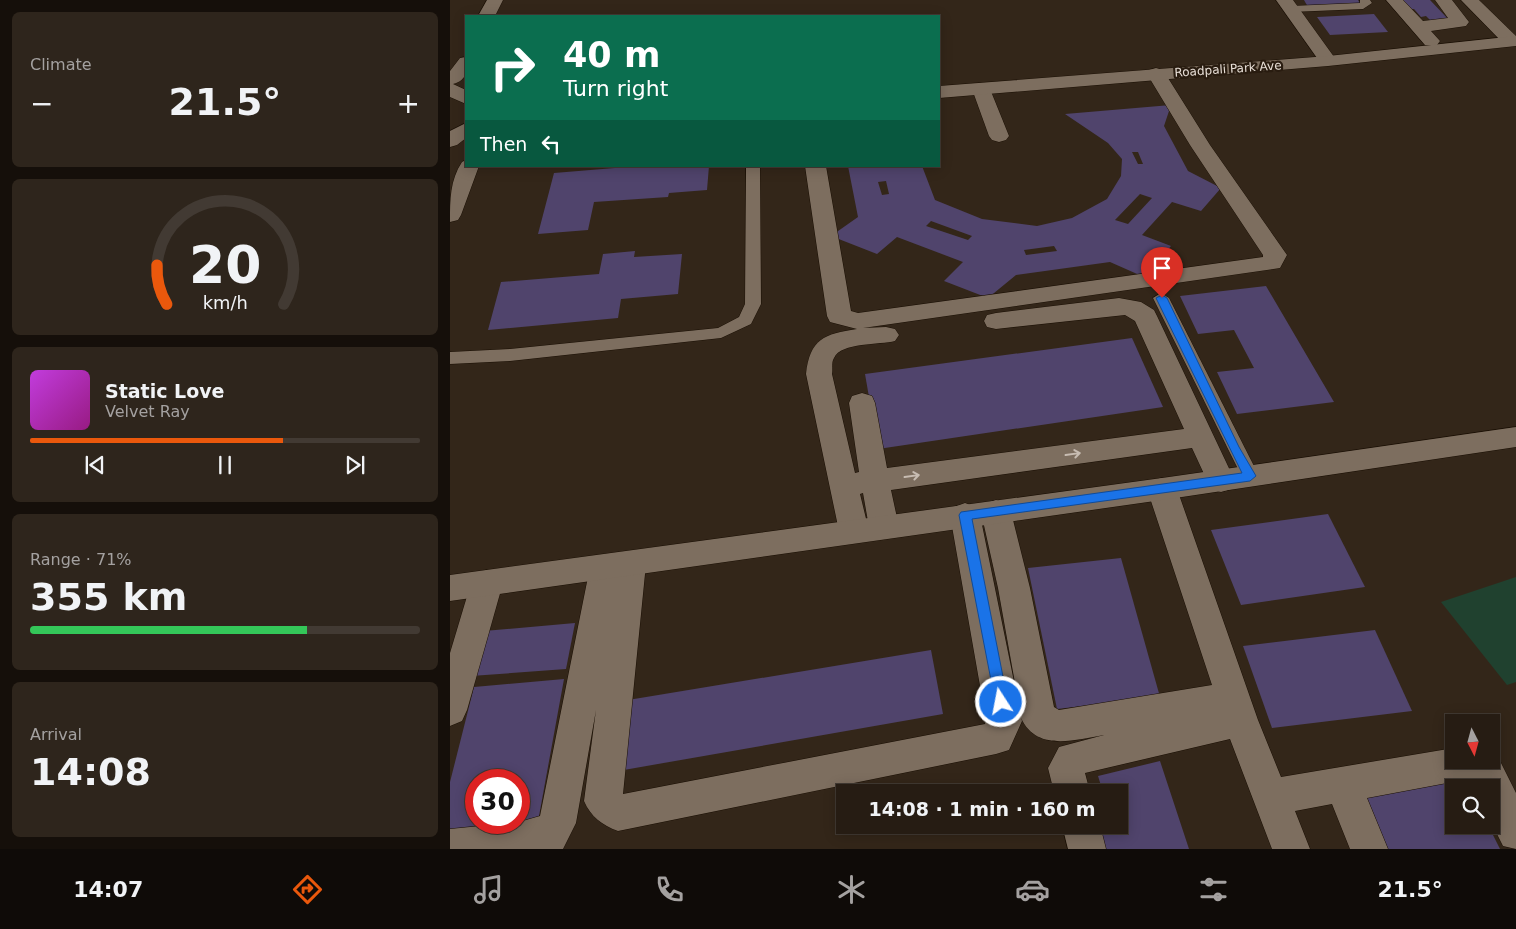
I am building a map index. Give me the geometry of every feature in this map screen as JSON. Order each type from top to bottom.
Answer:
[{"type":"street","points":[[488,15],[495,0]]},
{"type":"street","points":[[1394,0],[1438,49]]},
{"type":"street","points":[[1418,27],[1460,22],[1443,0]]},
{"type":"street","points":[[1470,0],[1514,41]]},
{"type":"street","points":[[1288,5],[1328,61]]},
{"type":"street","name":"Roadpali Park Ave","points":[[940,92],[1328,61],[1514,41]]},
{"type":"street","points":[[450,79],[465,64]]},
{"type":"street","points":[[815,167],[839,316],[858,321],[1272,263],[1275,256],[1200,145],[1156,74]]},
{"type":"street","points":[[450,89],[465,97]]},
{"type":"street","points":[[981,89],[999,136]]},
{"type":"street","points":[[450,142],[465,130]]},
{"type":"street","points":[[450,215],[469,167]]},
{"type":"street","points":[[854,531],[819,374],[820,358],[827,347],[845,340],[1119,306],[1132,308],[1145,316],[1221,481]]},
{"type":"street","points":[[862,403],[884,527]]},
{"type":"street","points":[[844,485],[1201,437]]},
{"type":"street","points":[[450,588],[1221,481],[1516,437]]},
{"type":"street","points":[[1162,489],[1237,709],[1291,849]]},
{"type":"street","points":[[618,565],[603,801],[618,813],[996,738],[1004,720],[980,514]]},
{"type":"street","points":[[980,514],[1014,588],[1038,717],[1056,727],[1237,709]]},
{"type":"street","points":[[450,848],[549,836],[557,823],[618,565]]},
{"type":"street","points":[[450,710],[487,583]]},
{"type":"street","points":[[1070,784],[1066,768],[1072,759],[1237,709]]},
{"type":"street","points":[[1271,797],[1463,764],[1485,769],[1516,833]]},
{"type":"street","points":[[1342,785],[1369,849]]},
{"type":"street","points":[[1083,834],[1087,849]]},
{"type":"lane","points":[[1288,5],[1363,6],[1368,3],[1365,0]]},
{"type":"lane","points":[[450,358],[510,355],[721,333],[745,320],[753,304],[754,167]]},
{"type":"lane","points":[[1162,298],[1250,476]]},
{"type":"green space","points":[[1516,577],[1516,682],[1507,685],[1441,602]]},
{"type":"building","points":[[1304,0],[1358,0],[1361,5],[1308,7]]},
{"type":"building","points":[[1399,0],[1430,0],[1448,19],[1430,20],[1426,16],[1421,17],[1414,9],[1407,9]]},
{"type":"building","points":[[1374,14],[1388,32],[1330,35],[1317,17]]},
{"type":"building","points":[[1171,105],[1164,126],[1188,171],[1221,188],[1201,211],[1172,202],[1142,235],[1171,246],[1144,277],[1110,262],[1016,275],[988,298],[944,281],[963,262],[897,237],[877,254],[831,236],[858,217],[848,167],[922,167],[935,200],[982,219],[1037,226],[1072,218],[1107,199],[1121,176],[1122,159],[1108,143],[1065,114]],"holes":[[[1132,152],[1138,152],[1143,164],[1138,164]],[[886,181],[889,194],[882,195],[878,182]],[[1140,194],[1152,198],[1128,224],[1115,220]],[[931,221],[972,236],[968,240],[926,226]],[[1054,246],[1057,251],[1026,255],[1024,250]]]},
{"type":"building","points":[[627,167],[709,167],[707,190],[669,193],[668,197],[594,202],[588,230],[538,234],[554,173]]},
{"type":"building","points":[[635,251],[634,257],[682,254],[678,294],[621,299],[618,318],[488,330],[501,282],[599,274],[603,254]]},
{"type":"building","points":[[1266,286],[1334,402],[1237,414],[1217,372],[1254,368],[1234,330],[1198,334],[1180,296]]},
{"type":"building","points":[[1132,338],[1163,407],[878,449],[865,374]]},
{"type":"building","points":[[1328,514],[1365,587],[1241,605],[1211,530]]},
{"type":"building","points":[[1121,558],[1160,697],[1057,709],[1028,568]]},
{"type":"building","points":[[575,623],[566,669],[471,676],[484,631]]},
{"type":"building","points":[[1375,630],[1412,711],[1272,728],[1243,646]]},
{"type":"building","points":[[931,650],[943,714],[618,771],[622,701]]},
{"type":"building","points":[[564,679],[537,827],[530,828],[530,769],[465,769],[465,834],[476,834],[450,837],[450,782],[474,687]]},
{"type":"building","points":[[1160,761],[1189,849],[1094,849],[1089,834],[1128,834],[1128,784],[1100,784],[1098,776]]},
{"type":"building","points":[[1445,781],[1445,834],[1492,834],[1500,849],[1385,849],[1362,792]]},
{"type":"route","points":[[1001,702],[965,515],[1250,476],[1162,298]]}]
